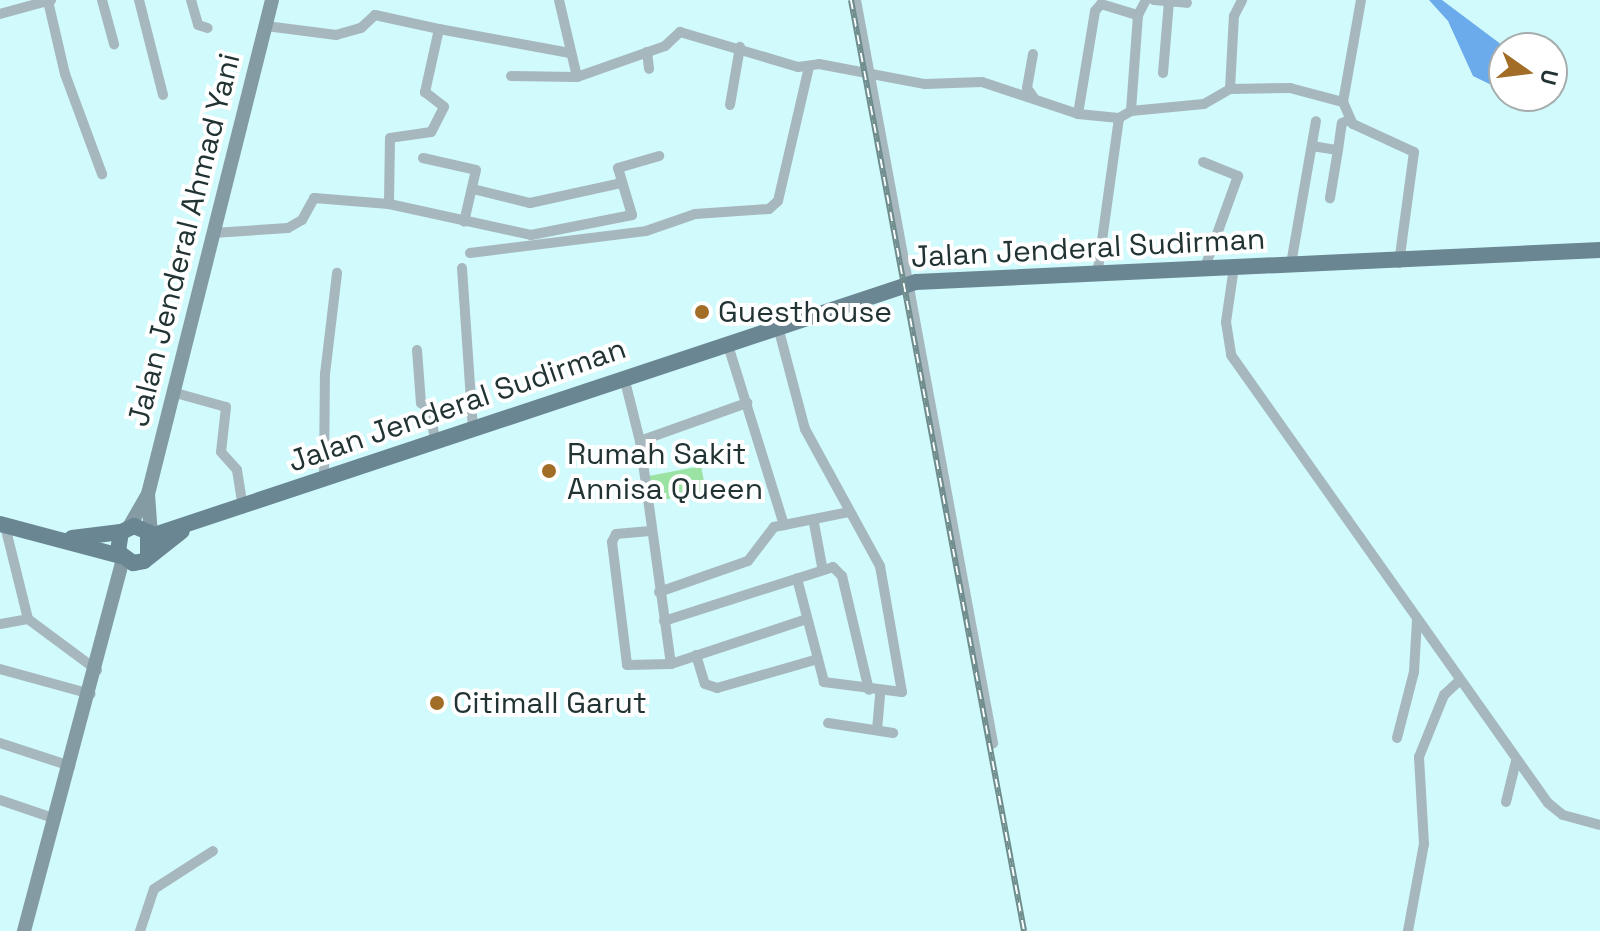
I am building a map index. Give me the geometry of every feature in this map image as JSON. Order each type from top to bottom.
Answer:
[{"type":"main road","name":"Jalan Jenderal Ahmad Yani","points":[[151,536],[148,494],[272,0]]},
{"type":"main road","name":"Jalan Jenderal Sudirman","points":[[151,536],[187,528],[727,342],[908,285],[1098,270],[1399,263],[1600,250]]},
{"type":"main road","name":"Jalan Jenderal Ahmad Yani","points":[[125,530],[148,494]]},
{"type":"main road","points":[[2,525],[133,559]]},
{"type":"main road","name":"Jalan Jenderal Sudirman","points":[[133,559],[187,528]]},
{"type":"main road","points":[[125,530],[133,559]]},
{"type":"main road","points":[[24,931],[120,584],[133,559],[151,536],[125,530],[62,539]]},
{"type":"street","points":[[0,14],[50,0],[65,74],[102,174]]},
{"type":"street","points":[[102,0],[114,44]]},
{"type":"street","points":[[139,0],[163,95]]},
{"type":"street","points":[[191,0],[198,25],[208,28]]},
{"type":"street","points":[[559,0],[577,77]]},
{"type":"street","points":[[856,0],[993,743]]},
{"type":"street","points":[[1131,111],[1138,15],[1146,0]]},
{"type":"street","points":[[1154,0],[1187,3]]},
{"type":"street","points":[[1230,89],[1234,16],[1242,0]]},
{"type":"street","points":[[1361,0],[1343,102],[1349,120],[1414,152],[1399,263]]},
{"type":"street","points":[[1163,73],[1169,1]]},
{"type":"street","points":[[1078,114],[1098,6],[1138,15]]},
{"type":"street","points":[[266,26],[336,35],[361,28],[378,15],[570,53]]},
{"type":"street","points":[[389,204],[395,163],[390,138],[431,132],[444,107],[425,92],[439,29]]},
{"type":"street","points":[[511,76],[577,77],[668,44],[676,32],[809,67],[869,73],[925,84],[982,82],[1078,114],[1119,118],[1131,111],[1204,104],[1230,89],[1290,88],[1343,102]]},
{"type":"street","points":[[730,105],[740,47]]},
{"type":"street","points":[[647,52],[649,69]]},
{"type":"street","points":[[1033,54],[1027,88],[1034,98]]},
{"type":"street","points":[[470,253],[646,231],[695,214],[769,209],[778,201],[809,67]]},
{"type":"street","points":[[1098,270],[1119,118]]},
{"type":"street","points":[[1330,198],[1342,123],[1349,120]]},
{"type":"street","points":[[1291,264],[1316,121]]},
{"type":"street","points":[[1312,146],[1338,150]]},
{"type":"street","points":[[213,233],[288,228],[302,220],[314,198],[389,204],[531,235],[629,216],[619,167],[659,156]]},
{"type":"street","points":[[423,158],[475,169],[464,222]]},
{"type":"street","points":[[1203,162],[1238,176],[1205,267]]},
{"type":"street","points":[[473,189],[530,203],[621,183]]},
{"type":"street","points":[[1234,267],[1226,322],[1231,355],[1516,761],[1554,809],[1600,825]]},
{"type":"street","points":[[462,268],[473,429]]},
{"type":"street","points":[[324,480],[325,374],[337,273]]},
{"type":"street","points":[[778,327],[805,429],[880,566],[905,681],[902,692],[874,692],[824,682],[797,578]]},
{"type":"street","points":[[727,342],[784,525]]},
{"type":"street","points":[[417,350],[421,403],[430,409],[435,442]]},
{"type":"street","points":[[624,377],[640,441],[650,531],[671,664]]},
{"type":"street","points":[[172,392],[226,407],[221,452],[237,470],[243,509]]},
{"type":"street","points":[[640,441],[747,403]]},
{"type":"street","points":[[659,592],[748,561],[769,531],[784,525],[814,523],[849,512]]},
{"type":"street","points":[[814,523],[822,566]]},
{"type":"street","points":[[2,525],[28,619],[98,671]]},
{"type":"street","points":[[650,531],[616,534],[612,542],[624,661],[631,667],[671,664],[807,619]]},
{"type":"street","points":[[822,566],[842,576],[874,692],[877,730]]},
{"type":"street","points":[[664,621],[797,578],[822,566]]},
{"type":"street","points":[[0,624],[28,619]]},
{"type":"street","points":[[1397,738],[1414,672],[1417,620]]},
{"type":"street","points":[[696,655],[711,688],[818,659]]},
{"type":"street","points":[[0,669],[91,694]]},
{"type":"street","points":[[1408,931],[1424,844],[1419,757],[1444,695],[1460,680]]},
{"type":"street","points":[[828,723],[893,733]]},
{"type":"street","points":[[0,743],[70,766]]},
{"type":"street","points":[[1506,802],[1516,761]]},
{"type":"street","points":[[0,800],[56,819]]},
{"type":"street","points":[[140,931],[154,889],[213,851]]},
{"type":"green space","points":[[701,466],[706,492],[654,502],[649,476]]},
{"type":"water","points":[[1429,0],[1442,0],[1488,34],[1488,83],[1473,76],[1448,21]]},
{"type":"railway","points":[[851,0],[1024,931]]},
{"type":"place","name":"Guesthouse","points":[[702,312]]},
{"type":"place","name":"Rumah Sakit Annisa Queen","points":[[549,471]]},
{"type":"place","name":"Citimall Garut","points":[[437,703]]}]
